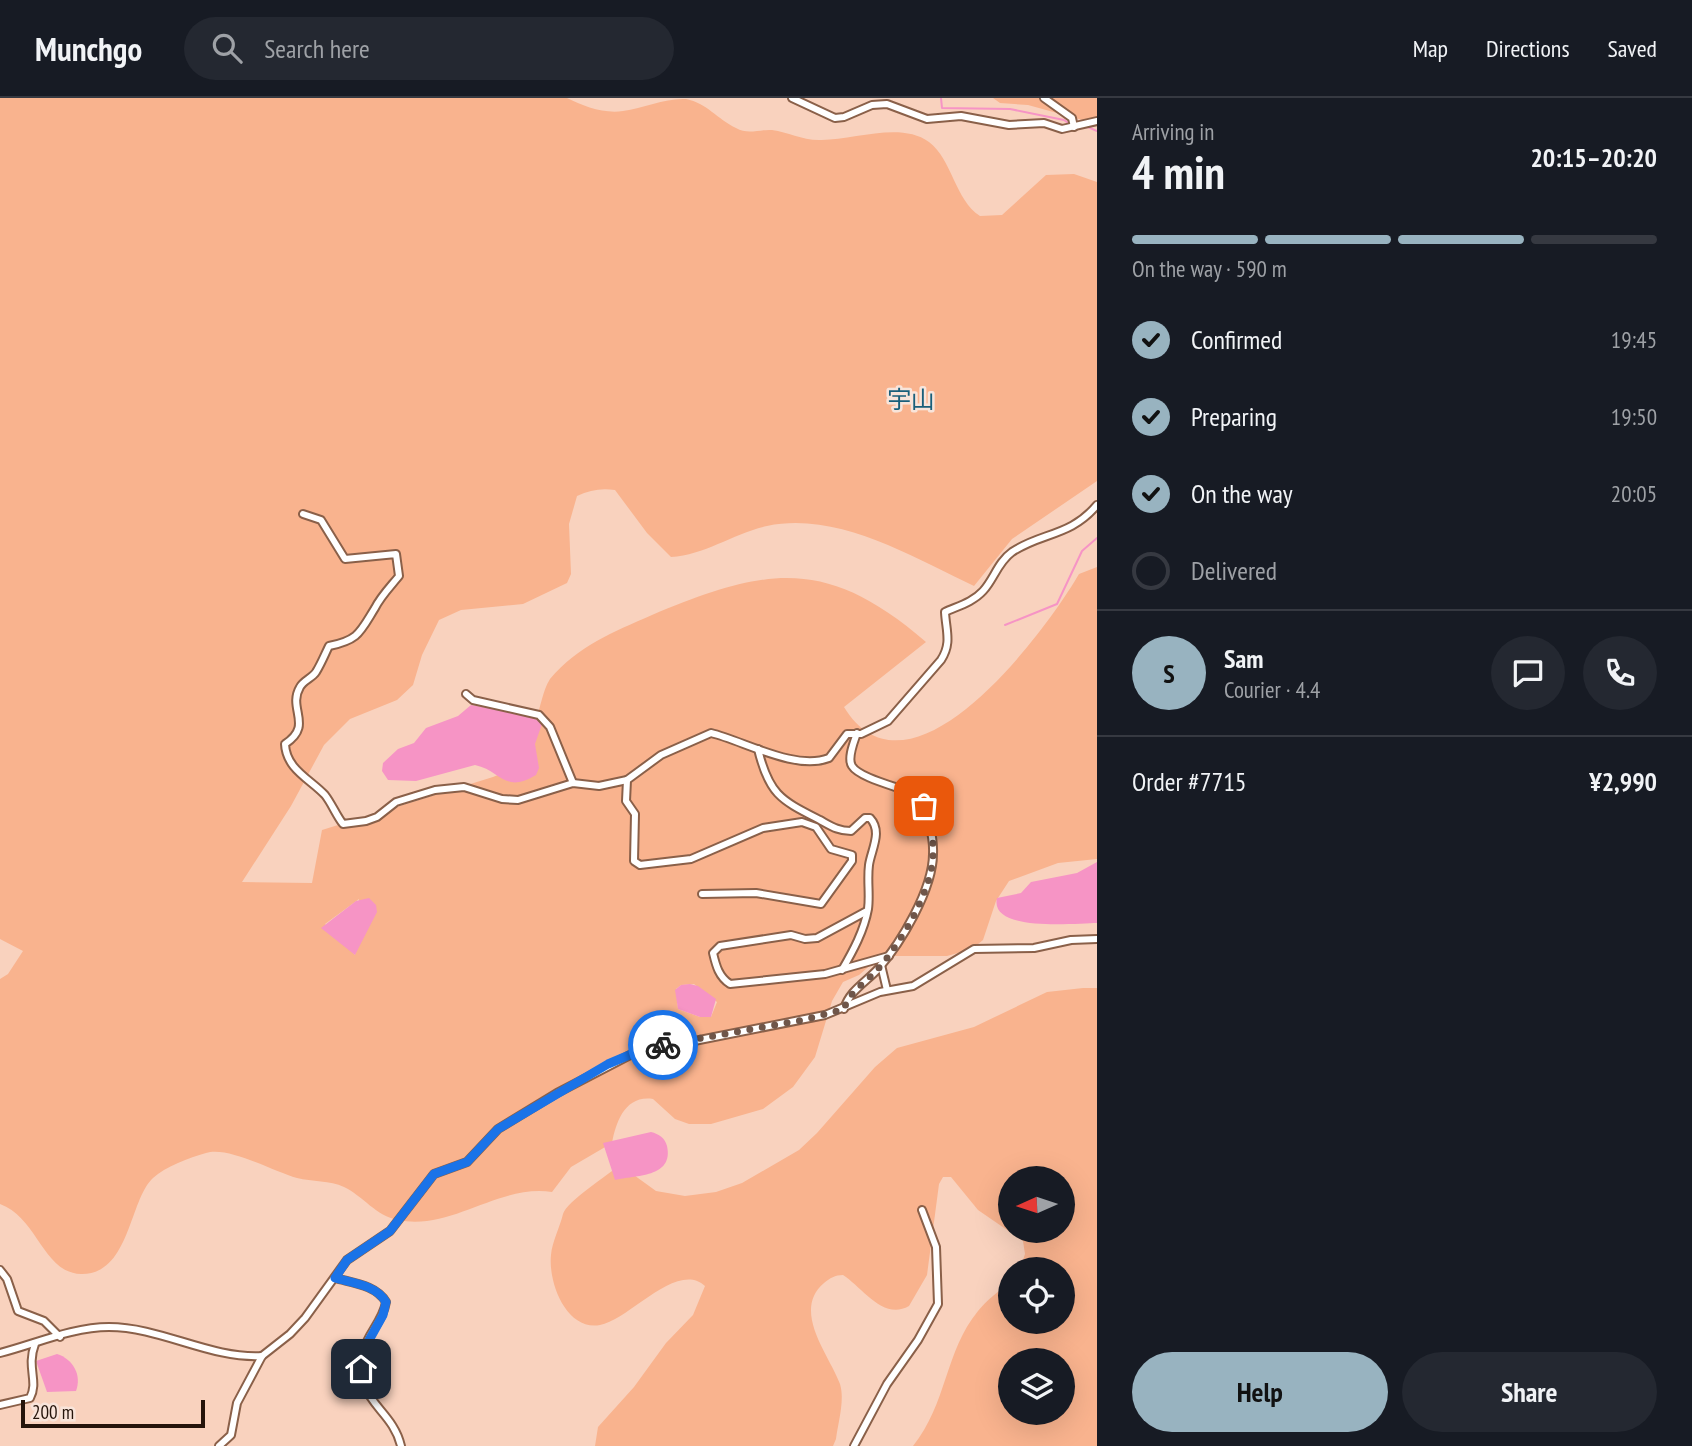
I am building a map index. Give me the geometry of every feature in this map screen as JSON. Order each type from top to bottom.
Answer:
[{"type":"street","points":[[792,98],[835,118],[887,104],[928,119],[961,116],[1009,125],[1044,123],[1062,129],[1097,121]]},
{"type":"street","points":[[1044,98],[1072,118],[1074,127]]},
{"type":"street","points":[[303,513],[321,520],[345,559],[396,554],[399,576],[376,604],[364,628],[353,639],[329,646],[316,672],[300,686],[297,699],[299,727],[294,738],[285,744],[297,772],[324,795],[343,824],[377,817],[396,802],[435,790],[464,787],[502,799],[518,800],[573,783],[599,786],[627,780],[661,755],[676,750],[692,739],[711,733],[780,756],[822,761],[829,758],[847,734],[867,732],[888,721],[941,660],[950,641],[945,612],[973,600],[984,590],[1005,558],[1014,551],[1062,533],[1097,505]]},
{"type":"street","points":[[466,694],[473,700],[539,715],[554,734],[573,783]]},
{"type":"street","points":[[844,1009],[850,995],[889,956],[917,908],[934,857],[929,823],[919,796],[874,780],[853,768],[850,763],[857,733]]},
{"type":"street","points":[[758,749],[778,796],[790,806],[840,831],[851,831],[865,818],[874,822],[876,839],[869,865],[867,911],[854,950],[842,970]]},
{"type":"street","points":[[627,780],[626,801],[635,814],[635,861],[640,865],[691,859],[764,828],[802,822],[816,827],[831,849],[852,855],[846,870],[821,904],[756,893],[702,894]]},
{"type":"street","points":[[867,911],[817,938],[778,936],[720,946],[713,953],[723,980],[730,984],[842,970],[889,956]]},
{"type":"street","points":[[219,1446],[231,1435],[237,1404],[262,1356],[290,1334],[347,1260],[390,1231],[434,1174],[467,1162],[498,1129],[608,1064],[661,1045],[803,1020],[844,1009],[887,990],[913,986],[974,949],[1034,948],[1071,940],[1097,939]]},
{"type":"street","points":[[881,965],[887,990]]},
{"type":"street","points":[[854,1446],[887,1384],[918,1340],[938,1304],[936,1247],[922,1210]]},
{"type":"street","points":[[0,1270],[7,1279],[18,1311],[44,1321],[60,1337]]},
{"type":"street","points":[[335,1278],[370,1288],[382,1295],[386,1302],[383,1315],[363,1351],[362,1384],[387,1419],[401,1446]]},
{"type":"street","points":[[0,1353],[89,1328],[112,1327],[192,1346],[262,1356]]},
{"type":"street","points":[[0,1405],[30,1398],[34,1382],[29,1359],[35,1344]]},
{"type":"shaded area","points":[[0,98],[567,98],[594,109],[616,112],[686,99],[700,104],[729,124],[745,131],[772,130],[819,140],[890,132],[917,136],[937,149],[965,200],[980,216],[1002,215],[1046,175],[1074,174],[1097,182],[1097,481],[1012,539],[974,586],[900,550],[847,531],[821,525],[794,523],[767,526],[696,552],[671,557],[647,533],[615,490],[600,489],[577,496],[569,524],[571,574],[567,583],[523,604],[461,610],[439,620],[422,655],[413,685],[397,700],[350,719],[324,745],[291,806],[242,882],[312,883],[322,830],[493,777],[521,762],[532,747],[545,689],[561,667],[572,657],[610,634],[693,599],[729,587],[763,580],[795,578],[826,583],[857,595],[890,614],[926,642],[844,707],[872,735],[904,740],[939,727],[974,702],[1008,670],[1038,634],[1079,574],[1097,567],[1097,859],[1058,863],[1009,881],[996,901],[983,940],[972,949],[947,956],[881,956],[859,975],[843,982],[832,1001],[815,1057],[793,1087],[763,1109],[711,1124],[689,1124],[675,1119],[653,1099],[635,1101],[619,1119],[612,1143],[571,1167],[552,1192],[532,1191],[513,1195],[456,1214],[418,1222],[390,1218],[339,1185],[297,1178],[227,1153],[206,1153],[171,1166],[153,1178],[145,1188],[119,1250],[110,1263],[97,1271],[81,1274],[58,1265],[23,1221],[0,1204],[0,979],[8,974],[23,951],[0,939]],"holes":[[[359,899],[355,955],[325,924]],[[694,984],[717,1002],[711,1017],[700,1017],[678,1009],[676,989],[681,985]]]},
{"type":"shaded area","points":[[993,98],[1097,98],[1097,124],[1028,105],[1000,103]]},
{"type":"shaded area","points":[[471,705],[529,715],[543,721],[535,744],[539,768],[536,775],[510,782],[475,765],[416,781],[388,780],[382,771],[383,763],[398,749],[414,743],[426,728],[458,716]]},
{"type":"shaded area","points":[[1097,862],[1097,923],[1036,924],[1006,917],[998,909],[997,898],[1021,893],[1031,882],[1077,873]]},
{"type":"shaded area","points":[[369,898],[376,905],[377,912],[355,955],[321,928],[356,901]]},
{"type":"shaded area","points":[[681,985],[698,986],[716,999],[711,1017],[700,1017],[678,1009],[675,990]]},
{"type":"shaded area","points":[[1097,988],[1097,1446],[913,1446],[933,1413],[967,1327],[998,1291],[998,1334],[1075,1334],[1075,1257],[1024,1257],[1023,1243],[1075,1243],[1075,1166],[998,1166],[998,1224],[978,1210],[951,1177],[943,1177],[939,1184],[927,1275],[909,1306],[890,1309],[882,1306],[843,1275],[828,1280],[815,1294],[811,1307],[812,1320],[840,1384],[842,1397],[833,1446],[595,1446],[598,1427],[634,1387],[666,1343],[693,1315],[705,1286],[694,1280],[681,1280],[653,1294],[612,1321],[588,1325],[578,1320],[569,1313],[556,1291],[551,1266],[554,1240],[563,1214],[572,1202],[620,1165],[656,1191],[685,1196],[716,1192],[742,1183],[799,1150],[875,1067],[897,1048],[974,1027],[1047,992]]},
{"type":"shaded area","points":[[651,1132],[666,1143],[668,1156],[665,1164],[651,1173],[615,1180],[603,1143]]},
{"type":"shaded area","points":[[57,1354],[63,1356],[75,1368],[78,1379],[76,1391],[47,1392],[36,1361]]},
{"type":"waterway","points":[[941,98],[942,108],[1010,109],[1064,120],[1071,125]]},
{"type":"waterway","points":[[1075,129],[1088,127],[1097,131]]},
{"type":"waterway","points":[[1005,625],[1057,604],[1082,551],[1097,538]]},
{"type":"way so far","points":[[663,1045],[803,1020],[844,1009],[850,995],[866,982],[897,945],[917,908],[934,857],[924,806]]},
{"type":"district","name":"宇山","points":[[911,400]]},
{"type":"route","points":[[361,1369],[363,1351],[383,1315],[386,1302],[382,1295],[370,1288],[335,1278],[347,1260],[390,1231],[434,1174],[467,1162],[498,1129],[608,1064],[663,1045]]}]
